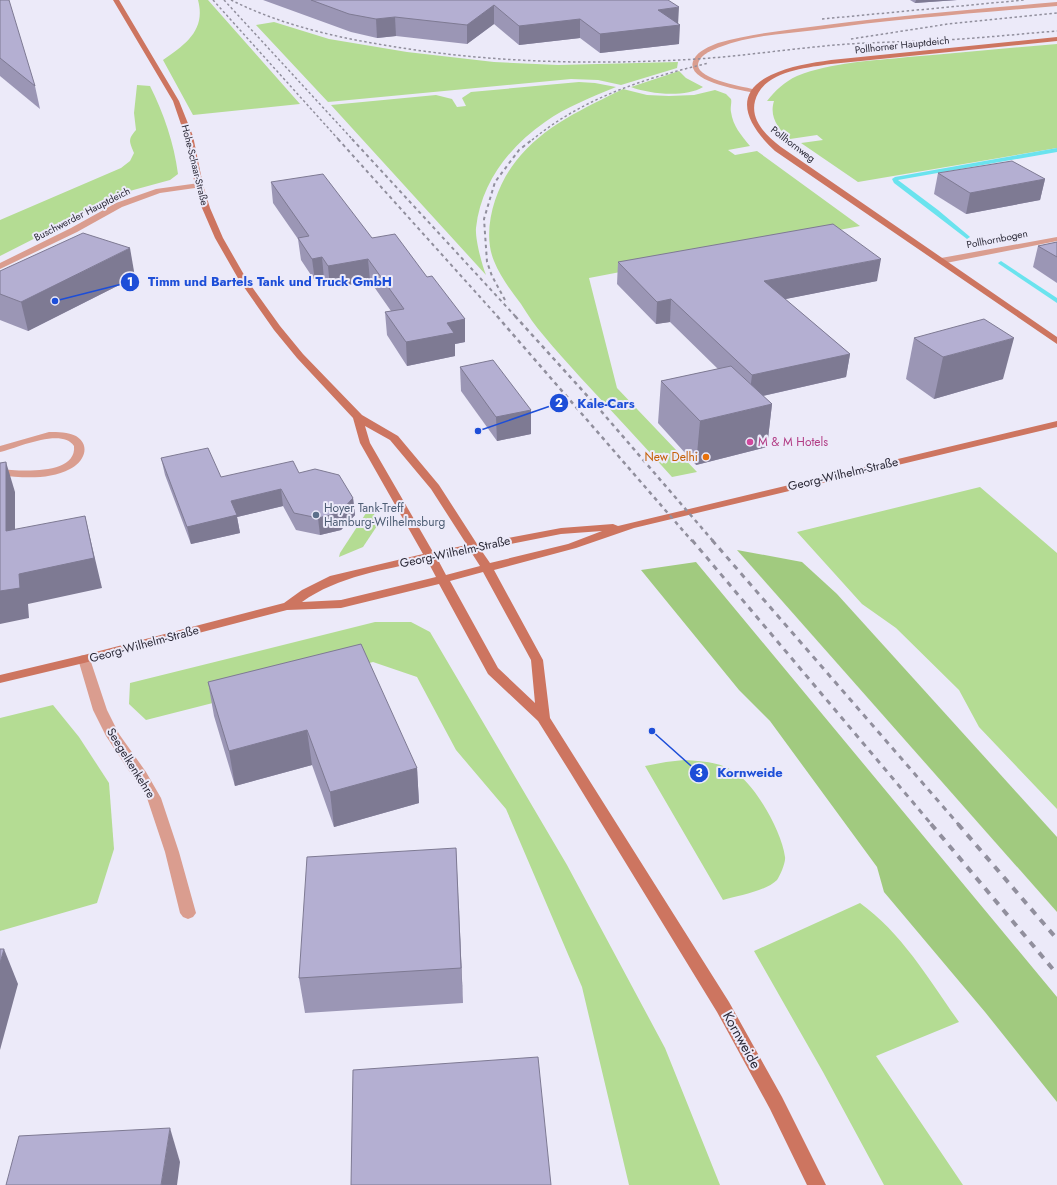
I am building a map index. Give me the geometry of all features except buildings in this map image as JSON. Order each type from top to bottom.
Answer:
[{"type":"main road","name":"Hohe-Schaar-Straße","points":[[116,0],[176,101],[189,136],[199,185],[206,208],[243,280],[277,328],[300,356],[358,417],[394,438],[435,487],[474,547]]},
{"type":"main road","name":"Pollhorner Hauptdeich","points":[[755,90],[774,75],[807,66],[1057,39]]},
{"type":"main road","name":"Pollhornweg","points":[[755,90],[752,100],[751,115],[758,130],[768,141],[1057,340]]},
{"type":"main road","name":"Hohe-Schaar-Straße","points":[[358,417],[365,443],[430,556]]},
{"type":"main road","name":"Georg-Wilhelm-Straße","points":[[0,680],[287,606],[341,604],[572,546],[630,526],[1057,424]]},
{"type":"main road","name":"Georg-Wilhelm-Straße","points":[[287,606],[306,593],[334,579],[430,556],[561,531],[630,526]]},
{"type":"main road","name":"Kornweide","points":[[474,547],[537,660],[543,718]]},
{"type":"main road","name":"Kornweide","points":[[430,556],[493,671],[543,718],[676,929],[723,1007],[776,1103],[817,1185]]},
{"type":"street","points":[[755,90],[720,83],[706,78],[696,70],[695,65],[697,59],[704,52],[719,45],[756,36],[870,21],[1057,4]]},
{"type":"street","name":"Buschwerder Hauptdeich","points":[[0,266],[74,230],[119,205],[159,191],[199,185]]},
{"type":"street","name":"Pollhornbogen","points":[[941,261],[1057,239]]},
{"type":"street","points":[[0,449],[56,435],[74,438],[79,442],[80,448],[77,459],[60,469],[29,474],[0,472]]},
{"type":"street","name":"Seegelkenkehre","points":[[84,659],[98,704],[110,730],[154,798],[172,852],[188,913]]},
{"type":"green space","points":[[198,0],[208,0],[300,104],[193,115],[163,60],[186,42],[197,28],[200,11]]},
{"type":"green space","points":[[274,22],[329,39],[407,52],[494,62],[558,65],[678,62],[677,68],[621,85],[598,80],[571,79],[328,102],[256,25]]},
{"type":"green space","points":[[1057,44],[1057,148],[858,182],[801,143],[823,140],[817,135],[790,139],[778,127],[773,112],[774,101],[767,101],[780,87],[792,78],[810,71],[838,65],[866,61]]},
{"type":"green space","points":[[679,71],[686,78],[703,87],[687,93],[667,94],[647,92],[631,87]]},
{"type":"green space","points":[[579,82],[616,87],[570,107],[545,122],[520,143],[499,168],[484,196],[476,228],[478,245],[486,275],[331,105],[436,95],[452,99],[457,107],[466,106],[462,98],[471,92]]},
{"type":"green space","points":[[137,85],[150,86],[164,118],[171,140],[178,174],[170,180],[126,192],[0,256],[0,220],[121,168],[130,161],[134,153],[130,139],[136,130],[134,113]]},
{"type":"green space","points":[[623,89],[647,95],[694,95],[715,90],[726,94],[731,99],[731,112],[736,126],[750,146],[728,150],[735,155],[757,151],[860,226],[589,278],[617,388],[697,472],[672,477],[580,377],[538,328],[496,267],[490,249],[490,222],[497,195],[502,183],[516,161],[539,138],[565,119]]},
{"type":"green space","points":[[980,487],[1057,553],[1057,809],[979,727],[959,690],[896,628],[862,604],[797,532]]},
{"type":"green space","points":[[370,507],[379,523],[363,547],[339,557],[340,553]]},
{"type":"green space","points":[[737,550],[802,562],[837,594],[1057,837],[1057,912]]},
{"type":"green space","points":[[696,562],[1057,997],[1057,1102],[985,1012],[884,892],[877,867],[770,721],[739,690],[641,570]]},
{"type":"green space","points":[[375,622],[411,622],[430,632],[567,865],[665,1048],[720,1185],[629,1185],[582,987],[506,809],[456,750],[417,677],[373,662],[146,720],[129,704],[130,683]]},
{"type":"green space","points":[[53,705],[79,737],[109,783],[114,849],[97,903],[0,931],[0,718]]},
{"type":"green space","points":[[684,760],[706,762],[726,767],[739,775],[754,791],[774,824],[783,847],[785,857],[780,875],[772,884],[752,893],[723,900],[645,766]]},
{"type":"green space","points":[[860,903],[889,928],[902,943],[926,974],[959,1022],[876,1056],[963,1185],[884,1185],[823,1072],[754,951]]},
{"type":"waterway","points":[[967,237],[936,211],[896,182],[895,179],[1057,150]]},
{"type":"waterway","points":[[1001,263],[1057,301]]},
{"type":"railway","points":[[213,0],[339,140]]},
{"type":"railway","points":[[224,0],[353,140]]},
{"type":"railway","points":[[231,0],[291,24],[353,40],[433,52],[546,61],[622,62],[697,59],[835,45],[930,41],[1057,31]]},
{"type":"railway","points":[[822,19],[1024,0]]},
{"type":"railway","points":[[851,39],[948,24],[1057,13]]},
{"type":"railway","points":[[532,140],[572,112],[616,91],[662,75],[709,63]]},
{"type":"railway","points":[[338,139],[498,317]]},
{"type":"railway","points":[[352,139],[516,317]]},
{"type":"railway","points":[[505,300],[492,276],[487,262],[484,219],[495,182],[519,150],[533,139]]},
{"type":"railway","points":[[497,316],[692,541]]},
{"type":"railway","points":[[515,316],[601,411],[713,541]]},
{"type":"railway","points":[[692,540],[932,825]]},
{"type":"railway","points":[[712,540],[959,825]]},
{"type":"railway","points":[[931,824],[1057,974]]},
{"type":"railway","points":[[958,824],[1057,939]]},
{"type":"place","name":"Timm und Bartels Tank und Truck GmbH","points":[[55,301]]},
{"type":"place","name":"Kale-Cars","points":[[478,431]]},
{"type":"place","name":"M & M Hotels","points":[[750,442]]},
{"type":"place","name":"New Delhi","points":[[706,457]]},
{"type":"place","name":"Hoyer Tank-Treff Hamburg-Wilhelmsburg","points":[[316,515]]},
{"type":"place","name":"Kornweide","points":[[652,731]]}]
